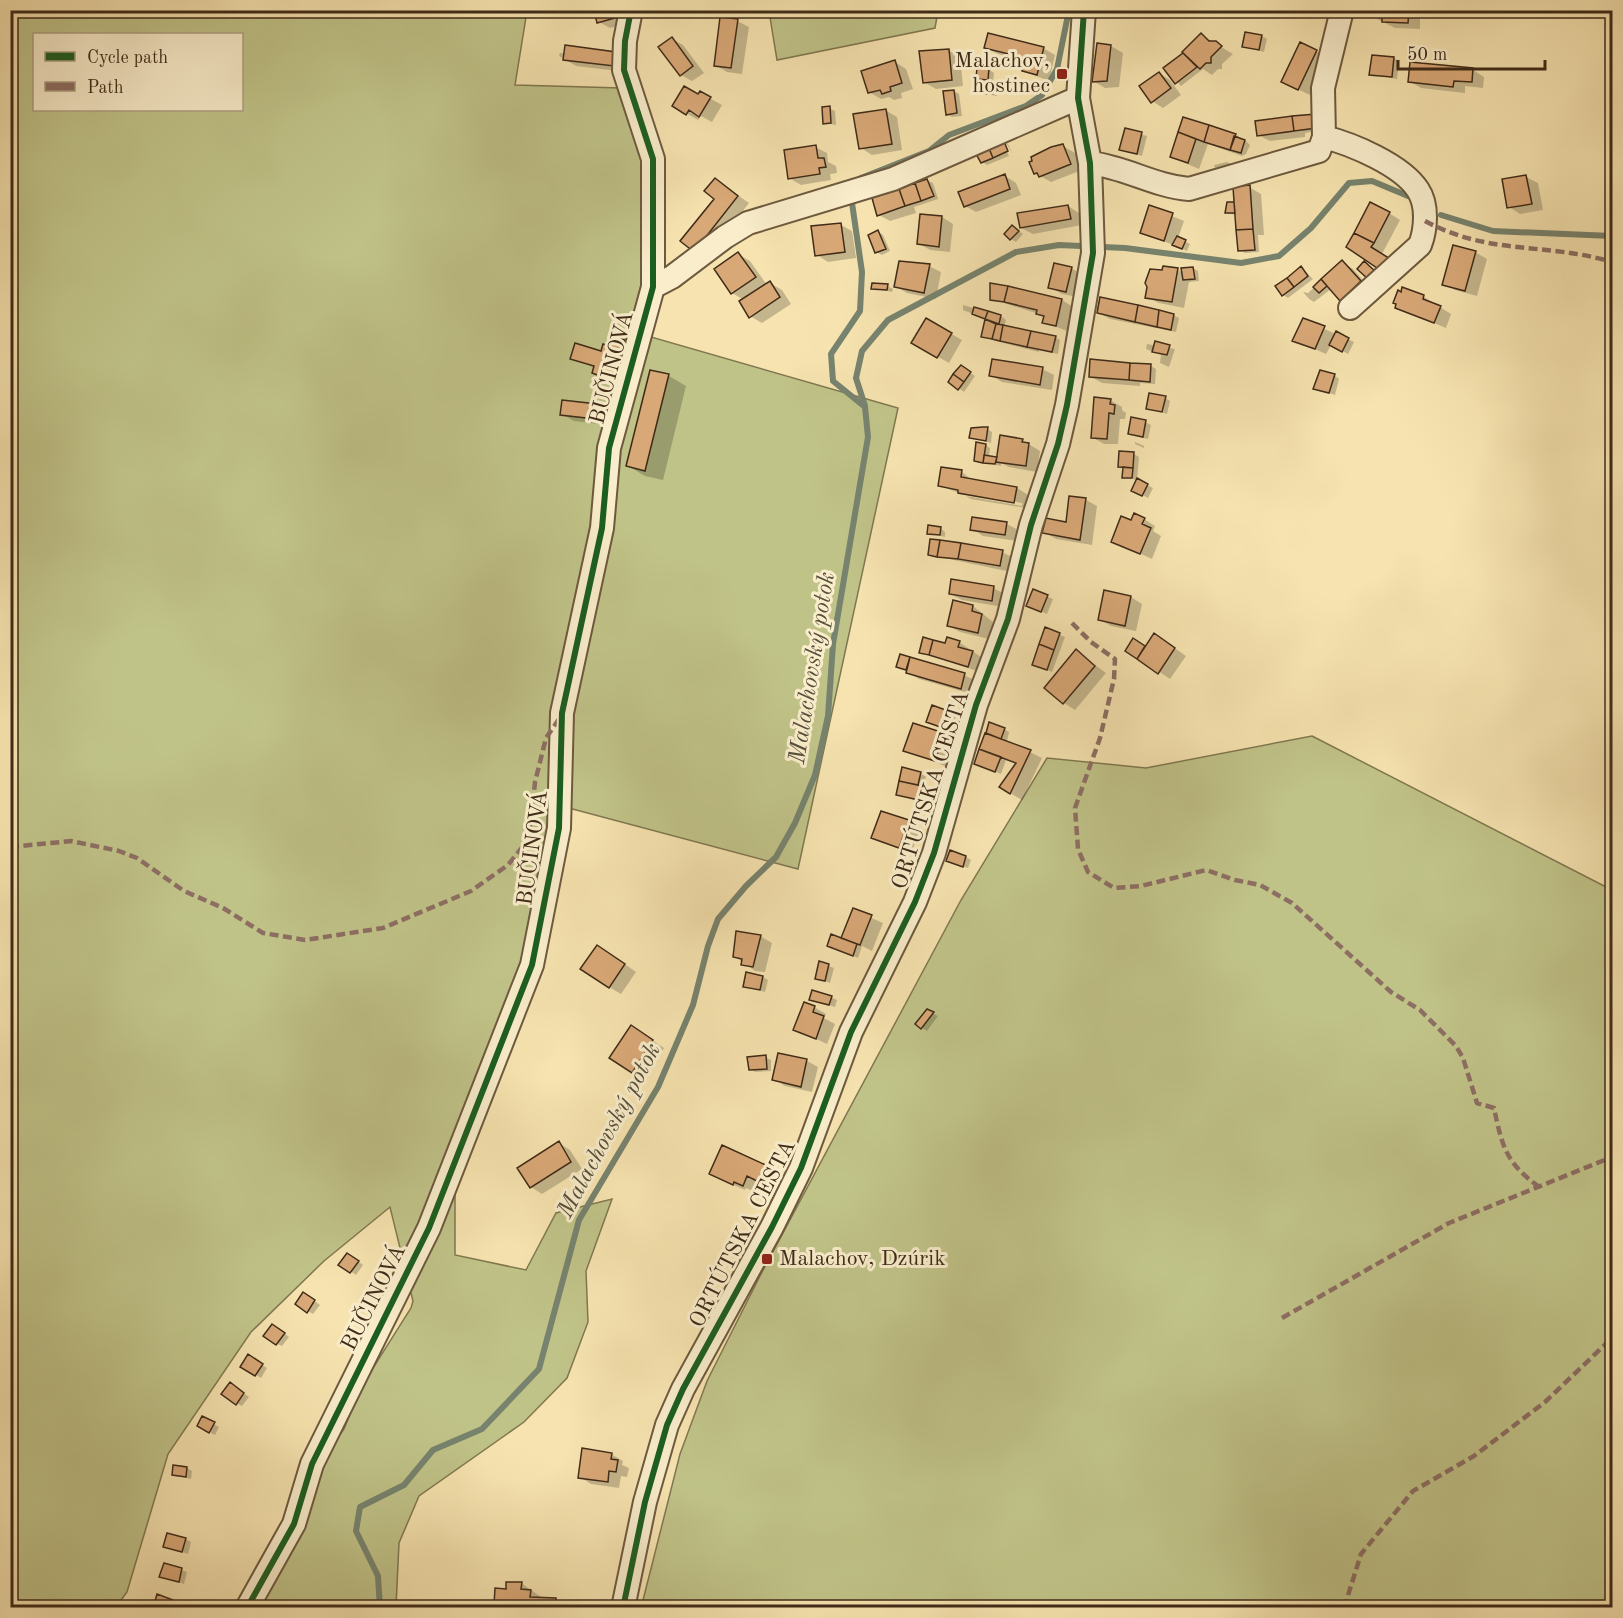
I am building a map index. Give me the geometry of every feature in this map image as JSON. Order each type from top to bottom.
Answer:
[{"type":"street","name":"BUČINOVÁ","points":[[246,1608],[294,1524],[312,1464],[429,1228],[532,965],[559,828],[562,713],[602,528],[609,447],[653,287],[653,159],[624,70],[625,40],[631,10]]},
{"type":"street","name":"ORTÚTSKA CESTA","points":[[623,1608],[645,1502],[667,1425],[683,1389],[772,1227],[801,1168],[851,1032],[915,902],[934,853],[965,739],[1008,619],[1042,485],[1058,444],[1093,246],[1090,163],[1078,98],[1084,10]]},
{"type":"street","points":[[1090,163],[1114,166],[1171,188],[1189,189],[1319,151],[1324,137],[1323,88],[1342,10]]},
{"type":"street","name":"BUČINOVÁ","points":[[653,287],[672,277],[724,237],[748,224],[853,192],[916,169],[1078,98]]},
{"type":"street","points":[[1324,137],[1348,143],[1403,175],[1418,189],[1425,215],[1425,233],[1420,245],[1350,308]]},
{"type":"green space","points":[[769,10],[938,11],[935,28],[777,60]]},
{"type":"green space","points":[[11,11],[527,11],[515,85],[622,88],[644,113],[644,335],[898,408],[798,869],[550,803],[545,906],[455,1135],[455,1255],[526,1270],[556,1213],[612,1199],[586,1271],[588,1322],[567,1378],[524,1422],[419,1496],[399,1543],[396,1607],[256,1607],[323,1458],[344,1429],[361,1387],[411,1308],[413,1301],[390,1207],[324,1261],[251,1332],[168,1454],[127,1592],[116,1607],[11,1608]]},
{"type":"green space","points":[[1312,736],[1612,890],[1612,1607],[641,1608],[680,1454],[707,1381],[761,1274],[961,900],[1047,758],[1146,768]]},
{"type":"building","points":[[594,10],[613,10],[615,18],[597,23]]},
{"type":"building","points":[[1369,10],[1409,10],[1408,23],[1382,22],[1382,17],[1369,17]]},
{"type":"building","points":[[720,17],[738,19],[731,68],[714,66]]},
{"type":"building","points":[[1245,32],[1262,35],[1259,50],[1242,47]]},
{"type":"building","points":[[988,33],[1044,47],[1037,75],[1022,71],[1025,58],[984,48]]},
{"type":"building","points":[[1201,33],[1209,41],[1216,41],[1222,46],[1211,57],[1211,63],[1206,63],[1200,69],[1182,52]]},
{"type":"building","points":[[672,37],[693,66],[680,76],[658,47]]},
{"type":"building","points":[[1300,42],[1317,50],[1298,90],[1281,82]]},
{"type":"building","points":[[1097,43],[1111,45],[1107,81],[1092,82]]},
{"type":"building","points":[[565,45],[616,52],[614,66],[563,60]]},
{"type":"building","points":[[949,49],[952,80],[923,83],[919,51]]},
{"type":"building","points":[[1183,53],[1197,67],[1175,84],[1163,68]]},
{"type":"building","points":[[1372,55],[1394,57],[1392,77],[1369,75]]},
{"type":"building","points":[[895,60],[902,83],[890,87],[891,91],[882,94],[880,90],[868,93],[861,71]]},
{"type":"building","points":[[1410,62],[1473,68],[1472,82],[1454,81],[1453,87],[1408,82]]},
{"type":"building","points":[[977,67],[989,68],[988,80],[976,79]]},
{"type":"building","points":[[1159,72],[1171,88],[1151,103],[1139,86]]},
{"type":"building","points":[[974,83],[993,84],[992,94],[974,93]]},
{"type":"building","points":[[684,86],[698,94],[700,91],[711,97],[699,117],[689,110],[686,115],[672,106]]},
{"type":"building","points":[[954,90],[957,113],[946,115],[943,91]]},
{"type":"building","points":[[830,106],[831,123],[823,124],[822,107]]},
{"type":"building","points":[[886,109],[892,144],[859,149],[853,114]]},
{"type":"building","points":[[1316,114],[1317,128],[1294,131],[1292,116]]},
{"type":"building","points":[[1292,116],[1294,131],[1257,136],[1255,121]]},
{"type":"building","points":[[1183,117],[1209,125],[1204,142],[1178,132]]},
{"type":"building","points":[[1209,125],[1236,134],[1230,150],[1204,142]]},
{"type":"building","points":[[1125,128],[1142,132],[1137,154],[1119,150]]},
{"type":"building","points":[[1178,132],[1196,139],[1188,163],[1170,157]]},
{"type":"building","points":[[1234,136],[1245,140],[1241,153],[1230,150]]},
{"type":"building","points":[[1003,139],[1008,151],[993,158],[988,146]]},
{"type":"building","points":[[1063,144],[1071,164],[1039,177],[1037,173],[1034,174],[1029,162],[1032,161],[1031,157]]},
{"type":"building","points":[[816,145],[818,158],[824,158],[826,167],[819,168],[820,174],[788,179],[784,150]]},
{"type":"building","points":[[988,146],[993,158],[981,163],[975,152]]},
{"type":"building","points":[[1005,174],[1010,189],[964,207],[958,192]]},
{"type":"building","points":[[1526,175],[1532,204],[1507,208],[1502,179]]},
{"type":"building","points":[[715,178],[738,196],[694,252],[680,241],[714,199],[704,191]]},
{"type":"building","points":[[927,179],[934,196],[921,201],[915,183]]},
{"type":"building","points":[[915,183],[921,201],[905,206],[899,189]]},
{"type":"building","points":[[1250,185],[1253,229],[1236,230],[1233,187]]},
{"type":"building","points":[[899,189],[905,206],[877,216],[872,198]]},
{"type":"building","points":[[1227,202],[1234,202],[1235,213],[1225,213]]},
{"type":"building","points":[[1370,202],[1390,212],[1374,243],[1354,233]]},
{"type":"building","points":[[1068,205],[1071,219],[1020,228],[1017,213]]},
{"type":"building","points":[[1149,205],[1173,213],[1164,241],[1140,233]]},
{"type":"building","points":[[920,214],[942,216],[939,247],[917,244]]},
{"type":"building","points":[[841,223],[845,252],[815,256],[811,226]]},
{"type":"building","points":[[1012,225],[1019,231],[1010,240],[1004,234]]},
{"type":"building","points":[[1253,229],[1255,250],[1238,251],[1236,230]]},
{"type":"building","points":[[878,230],[886,249],[875,253],[868,235]]},
{"type":"building","points":[[1354,233],[1374,243],[1371,247],[1392,260],[1383,272],[1346,247]]},
{"type":"building","points":[[1177,236],[1186,240],[1182,249],[1172,245]]},
{"type":"building","points":[[1453,245],[1476,251],[1465,291],[1442,285]]},
{"type":"building","points":[[738,252],[756,277],[731,294],[714,269]]},
{"type":"building","points":[[1342,260],[1361,281],[1340,301],[1321,279]]},
{"type":"building","points":[[899,261],[930,264],[924,293],[894,287]]},
{"type":"building","points":[[1364,261],[1376,272],[1369,280],[1357,269]]},
{"type":"building","points":[[1054,263],[1072,267],[1066,292],[1048,288]]},
{"type":"building","points":[[1163,266],[1178,268],[1172,302],[1145,298],[1147,287],[1145,283],[1150,269],[1162,270]]},
{"type":"building","points":[[1301,266],[1308,276],[1294,287],[1287,278]]},
{"type":"building","points":[[1193,267],[1195,279],[1183,280],[1181,268]]},
{"type":"building","points":[[1287,278],[1294,287],[1282,296],[1275,286]]},
{"type":"building","points":[[1321,279],[1327,286],[1319,293],[1313,287]]},
{"type":"building","points":[[770,281],[780,297],[749,318],[739,301]]},
{"type":"building","points":[[872,283],[888,284],[887,290],[871,289]]},
{"type":"building","points":[[990,283],[1008,286],[1004,302],[990,300]]},
{"type":"building","points":[[1008,286],[1062,299],[1056,326],[1042,323],[1044,316],[1036,314],[1037,310],[1004,302]]},
{"type":"building","points":[[1402,287],[1424,295],[1423,299],[1441,306],[1434,323],[1395,308],[1396,304],[1393,303],[1398,290],[1401,292]]},
{"type":"building","points":[[1100,297],[1138,305],[1135,322],[1097,313]]},
{"type":"building","points":[[1138,305],[1159,310],[1157,327],[1135,322]]},
{"type":"building","points":[[974,307],[988,311],[985,319],[972,314]]},
{"type":"building","points":[[1159,310],[1174,314],[1171,330],[1157,327]]},
{"type":"building","points":[[988,311],[1001,315],[999,324],[985,319]]},
{"type":"building","points":[[926,318],[952,333],[937,358],[911,343]]},
{"type":"building","points":[[1303,318],[1325,326],[1315,349],[1292,341]]},
{"type":"building","points":[[985,319],[996,324],[992,339],[981,337]]},
{"type":"building","points":[[996,324],[1003,325],[1000,341],[992,339]]},
{"type":"building","points":[[1003,325],[1031,331],[1027,347],[1000,341]]},
{"type":"building","points":[[1031,331],[1056,336],[1052,352],[1027,347]]},
{"type":"building","points":[[1336,331],[1349,338],[1342,352],[1329,345]]},
{"type":"building","points":[[611,337],[625,340],[614,375],[605,373],[603,377],[592,373],[594,366],[570,359],[575,343],[601,351],[603,344],[609,346]]},
{"type":"building","points":[[1155,341],[1170,345],[1167,355],[1152,352]]},
{"type":"building","points":[[992,359],[1043,367],[1040,385],[989,376]]},
{"type":"building","points":[[1090,359],[1130,363],[1129,380],[1089,377]]},
{"type":"building","points":[[1130,363],[1151,364],[1150,382],[1129,380]]},
{"type":"building","points":[[961,365],[971,372],[964,382],[953,374]]},
{"type":"building","points":[[650,370],[669,374],[645,471],[626,466]]},
{"type":"building","points":[[1320,370],[1335,374],[1329,393],[1313,389]]},
{"type":"building","points":[[953,374],[964,382],[958,390],[948,382]]},
{"type":"building","points":[[1149,393],[1166,396],[1162,412],[1146,409]]},
{"type":"building","points":[[1094,397],[1111,399],[1110,404],[1115,405],[1114,414],[1109,413],[1107,439],[1091,438]]},
{"type":"building","points":[[562,400],[606,405],[604,420],[560,415]]},
{"type":"building","points":[[1131,417],[1146,420],[1143,437],[1128,434]]},
{"type":"building","points":[[988,427],[986,441],[969,438],[971,428]]},
{"type":"building","points":[[1000,435],[1023,439],[1022,442],[1029,443],[1026,466],[996,462]]},
{"type":"building","points":[[976,442],[986,444],[983,463],[974,461]]},
{"type":"building","points":[[1119,451],[1134,452],[1133,468],[1118,467]]},
{"type":"building","points":[[984,455],[997,457],[995,464],[983,463]]},
{"type":"building","points":[[941,467],[962,470],[961,477],[1017,487],[1014,503],[958,493],[958,490],[938,486]]},
{"type":"building","points":[[1123,467],[1133,468],[1132,478],[1122,478]]},
{"type":"building","points":[[1137,478],[1148,484],[1142,496],[1131,491]]},
{"type":"building","points":[[1069,496],[1086,498],[1080,540],[1042,533],[1046,518],[1066,522]]},
{"type":"building","points":[[1134,513],[1145,518],[1142,524],[1151,528],[1140,554],[1111,542],[1121,516],[1131,520]]},
{"type":"building","points":[[972,517],[1007,522],[1005,535],[970,530]]},
{"type":"building","points":[[928,525],[941,527],[940,535],[927,534]]},
{"type":"building","points":[[930,539],[940,540],[937,557],[928,555]]},
{"type":"building","points":[[940,540],[961,543],[958,559],[937,557]]},
{"type":"building","points":[[961,543],[1003,550],[1000,566],[958,559]]},
{"type":"building","points":[[951,579],[994,586],[992,601],[949,594]]},
{"type":"building","points":[[1033,589],[1048,595],[1041,612],[1026,606]]},
{"type":"building","points":[[1104,590],[1131,596],[1125,626],[1098,620]]},
{"type":"building","points":[[953,600],[973,605],[972,611],[982,614],[978,633],[947,626]]},
{"type":"building","points":[[1045,627],[1060,633],[1054,650],[1039,644]]},
{"type":"building","points":[[1154,633],[1175,648],[1158,674],[1137,659]]},
{"type":"building","points":[[923,637],[933,640],[929,655],[919,653]]},
{"type":"building","points":[[947,637],[960,641],[958,647],[973,651],[968,667],[929,655],[933,640],[945,643]]},
{"type":"building","points":[[1133,638],[1145,646],[1137,659],[1125,651]]},
{"type":"building","points":[[1039,644],[1054,650],[1047,670],[1032,665]]},
{"type":"building","points":[[1076,649],[1095,666],[1063,704],[1044,688]]},
{"type":"building","points":[[900,654],[910,657],[906,670],[896,667]]},
{"type":"building","points":[[910,657],[965,673],[961,689],[906,673]]},
{"type":"building","points":[[932,705],[951,712],[946,729],[926,722]]},
{"type":"building","points":[[989,722],[1005,728],[1001,739],[986,733]]},
{"type":"building","points":[[913,723],[944,733],[935,761],[903,751]]},
{"type":"building","points":[[985,733],[1031,750],[1010,794],[999,787],[1016,763],[979,749]]},
{"type":"building","points":[[979,749],[1001,757],[995,772],[974,764]]},
{"type":"building","points":[[902,767],[921,772],[918,785],[899,781]]},
{"type":"building","points":[[899,781],[922,786],[919,800],[896,795]]},
{"type":"building","points":[[881,811],[909,820],[899,848],[871,838]]},
{"type":"building","points":[[950,850],[966,856],[963,867],[946,861]]},
{"type":"building","points":[[853,908],[872,915],[860,945],[841,938]]},
{"type":"building","points":[[736,931],[761,935],[753,967],[741,965],[742,959],[733,957]]},
{"type":"building","points":[[831,934],[857,944],[853,956],[827,946]]},
{"type":"building","points":[[597,945],[625,964],[609,988],[580,969]]},
{"type":"building","points":[[819,961],[829,964],[825,981],[815,979]]},
{"type":"building","points":[[746,972],[763,976],[760,990],[743,987]]},
{"type":"building","points":[[812,990],[832,996],[829,1005],[809,1000]]},
{"type":"building","points":[[804,1002],[815,1006],[813,1012],[824,1016],[816,1039],[793,1030]]},
{"type":"building","points":[[927,1009],[934,1012],[921,1029],[915,1024]]},
{"type":"building","points":[[631,1025],[653,1040],[632,1073],[609,1058]]},
{"type":"building","points":[[778,1053],[807,1059],[801,1087],[772,1080]]},
{"type":"building","points":[[766,1055],[767,1069],[749,1070],[747,1057]]},
{"type":"building","points":[[559,1141],[571,1162],[530,1188],[517,1168]]},
{"type":"building","points":[[722,1145],[770,1167],[763,1184],[747,1176],[743,1186],[734,1182],[733,1185],[709,1174]]},
{"type":"building","points":[[347,1253],[359,1261],[350,1273],[338,1265]]},
{"type":"building","points":[[303,1292],[315,1300],[307,1313],[295,1304]]},
{"type":"building","points":[[272,1324],[285,1333],[276,1345],[263,1336]]},
{"type":"building","points":[[248,1354],[263,1364],[255,1376],[240,1367]]},
{"type":"building","points":[[230,1382],[244,1393],[236,1405],[221,1394]]},
{"type":"building","points":[[202,1416],[215,1422],[209,1433],[197,1426]]},
{"type":"building","points":[[582,1448],[612,1453],[611,1459],[618,1460],[616,1472],[609,1471],[608,1482],[578,1478]]},
{"type":"building","points":[[173,1465],[187,1467],[186,1477],[172,1475]]},
{"type":"building","points":[[167,1533],[186,1538],[182,1552],[163,1547]]},
{"type":"building","points":[[164,1563],[182,1568],[179,1582],[159,1577]]},
{"type":"building","points":[[506,1582],[522,1582],[521,1589],[531,1590],[530,1597],[556,1598],[556,1608],[490,1608],[490,1605],[494,1605],[495,1588],[506,1589]]},
{"type":"building","points":[[157,1594],[173,1600],[171,1608],[153,1608]]},
{"type":"waterway","name":"Malachovský potok","points":[[861,178],[929,151],[949,135],[1026,106],[1042,95],[1057,69],[1069,10]]},
{"type":"waterway","points":[[865,406],[856,378],[862,351],[888,320],[1016,252],[1059,245],[1125,248],[1241,263],[1279,256],[1311,228],[1349,183],[1372,181],[1408,196]]},
{"type":"waterway","name":"Malachovský potok","points":[[380,1608],[378,1576],[356,1531],[360,1507],[404,1485],[433,1450],[482,1429],[539,1369],[579,1220],[658,1087],[693,1005],[708,946],[718,919],[746,886],[776,857],[795,823],[815,775],[828,716],[833,644],[868,437],[865,407],[833,381],[831,354],[860,311],[862,272],[851,196]]},
{"type":"waterway","points":[[1441,215],[1493,231],[1612,236]]},
{"type":"marked path","points":[[1425,221],[1472,239],[1564,252],[1612,262]]},
{"type":"marked path","points":[[1072,623],[1091,642],[1115,659],[1114,679],[1100,738],[1075,808],[1078,849],[1088,872],[1114,888],[1141,886],[1206,870],[1235,880],[1260,885],[1292,903],[1391,992],[1420,1010],[1456,1046],[1463,1058],[1477,1103],[1494,1108],[1507,1153],[1527,1178],[1538,1186]]},
{"type":"marked path","points":[[10,847],[71,841],[119,851],[137,858],[184,891],[223,908],[263,933],[305,940],[383,928],[471,891],[508,865],[524,845],[531,822],[535,782],[546,738],[561,716]]},
{"type":"marked path","points":[[1282,1318],[1449,1223],[1612,1157]]},
{"type":"marked path","points":[[1344,1608],[1361,1554],[1413,1491],[1474,1456],[1545,1402],[1612,1338]]},
{"type":"cycle path","points":[[247,1608],[294,1524],[312,1464],[429,1228],[532,965],[559,828],[562,713],[602,528],[609,448],[653,287],[653,159],[624,70],[625,41],[631,10]]},
{"type":"cycle path","points":[[623,1608],[645,1502],[667,1425],[683,1389],[772,1227],[801,1168],[851,1032],[915,902],[934,853],[976,705],[1008,619],[1031,525],[1058,444],[1067,405],[1093,253],[1090,163],[1078,98],[1084,10]]},
{"type":"place","name":"Malachov, hostinec","points":[[1062,74]]},
{"type":"place","name":"Malachov, Dzúrik","points":[[767,1259]]}]
